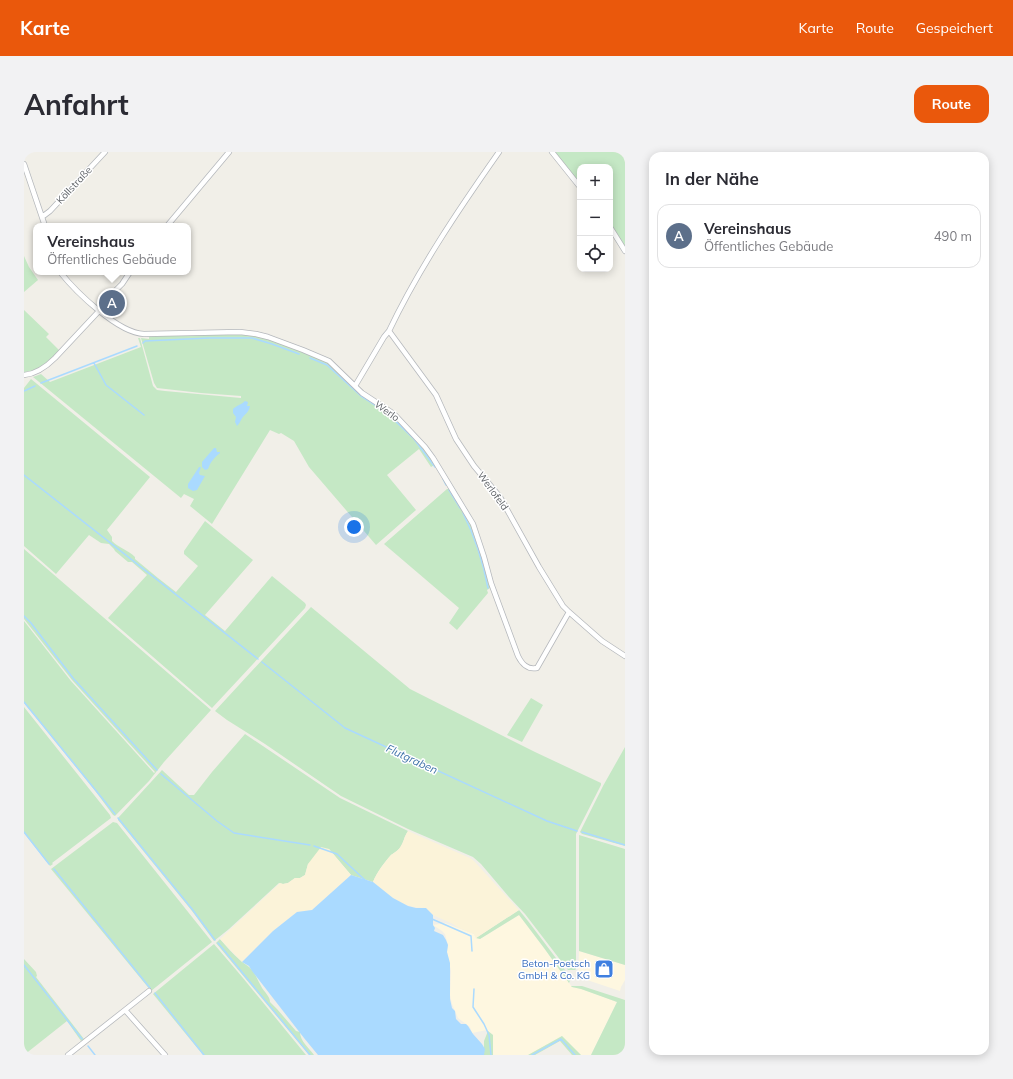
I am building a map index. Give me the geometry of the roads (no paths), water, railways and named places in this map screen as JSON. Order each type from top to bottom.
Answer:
[{"type":"street","name":"Köllstraße","points":[[42,216],[50,211],[105,152]]},
{"type":"street","points":[[170,223],[229,152]]},
{"type":"street","points":[[355,386],[389,331],[396,315],[425,264],[454,218],[500,152]]},
{"type":"street","points":[[552,152],[577,183]]},
{"type":"street","points":[[24,164],[44,223]]},
{"type":"street","points":[[613,232],[625,251]]},
{"type":"street","name":"Werlo","points":[[63,275],[99,311],[136,334],[248,333],[261,335],[303,350],[332,364],[362,394],[387,409],[401,420],[429,452],[457,495],[473,524],[491,583],[518,656],[523,664],[534,669],[537,668],[569,612]]},
{"type":"street","points":[[24,375],[32,374],[49,364],[99,311],[128,275]]},
{"type":"street","name":"Werlofeld","points":[[389,331],[436,395],[456,439],[474,466],[500,497],[539,567],[563,606],[602,641],[625,656]]},
{"type":"street","points":[[68,1055],[149,991]]},
{"type":"street","points":[[125,1010],[165,1055]]},
{"type":"water","points":[[245,401],[248,402],[247,406],[250,406],[248,412],[237,426],[233,409]]},
{"type":"water","points":[[214,448],[216,448],[217,452],[220,453],[210,464],[208,469],[205,470],[202,467],[202,462]]},
{"type":"water","points":[[199,467],[201,467],[199,473],[200,475],[205,476],[197,490],[193,491],[188,488],[188,484]]},
{"type":"water","points":[[351,875],[373,882],[393,898],[408,906],[426,908],[433,915],[434,931],[443,935],[448,945],[447,952],[450,963],[450,999],[452,1008],[455,1011],[456,1019],[461,1024],[466,1024],[482,1044],[485,1049],[484,1055],[318,1055],[249,966],[242,962],[273,931],[297,912],[312,910]]},
{"type":"waterway","points":[[143,343],[145,341],[209,338],[252,338],[299,354]]},
{"type":"waterway","points":[[41,383],[137,346]]},
{"type":"waterway","points":[[310,358],[327,365],[361,396],[386,412],[414,439],[435,467]]},
{"type":"waterway","points":[[94,363],[106,385],[144,415]]},
{"type":"waterway","points":[[24,391],[35,386]]},
{"type":"waterway","points":[[24,475],[258,659]]},
{"type":"waterway","points":[[443,479],[446,485]]},
{"type":"waterway","points":[[449,490],[460,508]]},
{"type":"waterway","points":[[463,513],[478,550],[488,588]]},
{"type":"waterway","points":[[24,616],[73,678],[157,770]]},
{"type":"waterway","name":"Flutgraben","points":[[262,662],[345,728],[547,821],[577,831]]},
{"type":"waterway","points":[[24,702],[115,814]]},
{"type":"waterway","points":[[161,774],[217,821],[234,833],[310,845]]},
{"type":"waterway","points":[[118,818],[192,909],[215,940]]},
{"type":"waterway","points":[[24,832],[49,864]]},
{"type":"waterway","points":[[582,832],[625,845]]},
{"type":"waterway","points":[[314,846],[337,854],[366,881]]},
{"type":"waterway","points":[[54,869],[150,988]]},
{"type":"waterway","points":[[432,919],[471,936],[472,951]]},
{"type":"waterway","points":[[218,943],[310,1055]]},
{"type":"waterway","points":[[24,965],[82,1039]]},
{"type":"waterway","points":[[474,989],[473,1007],[489,1035],[491,1055]]},
{"type":"waterway","points":[[155,993],[204,1055]]},
{"type":"waterway","points":[[532,1055],[561,1039],[575,1055]]},
{"type":"waterway","points":[[88,1046],[95,1055]]},
{"type":"place","name":"Vereinshaus","points":[[112,303]]},
{"type":"place","name":"Beton-Poetsch GmbH & Co. KG","points":[[604,969]]}]
